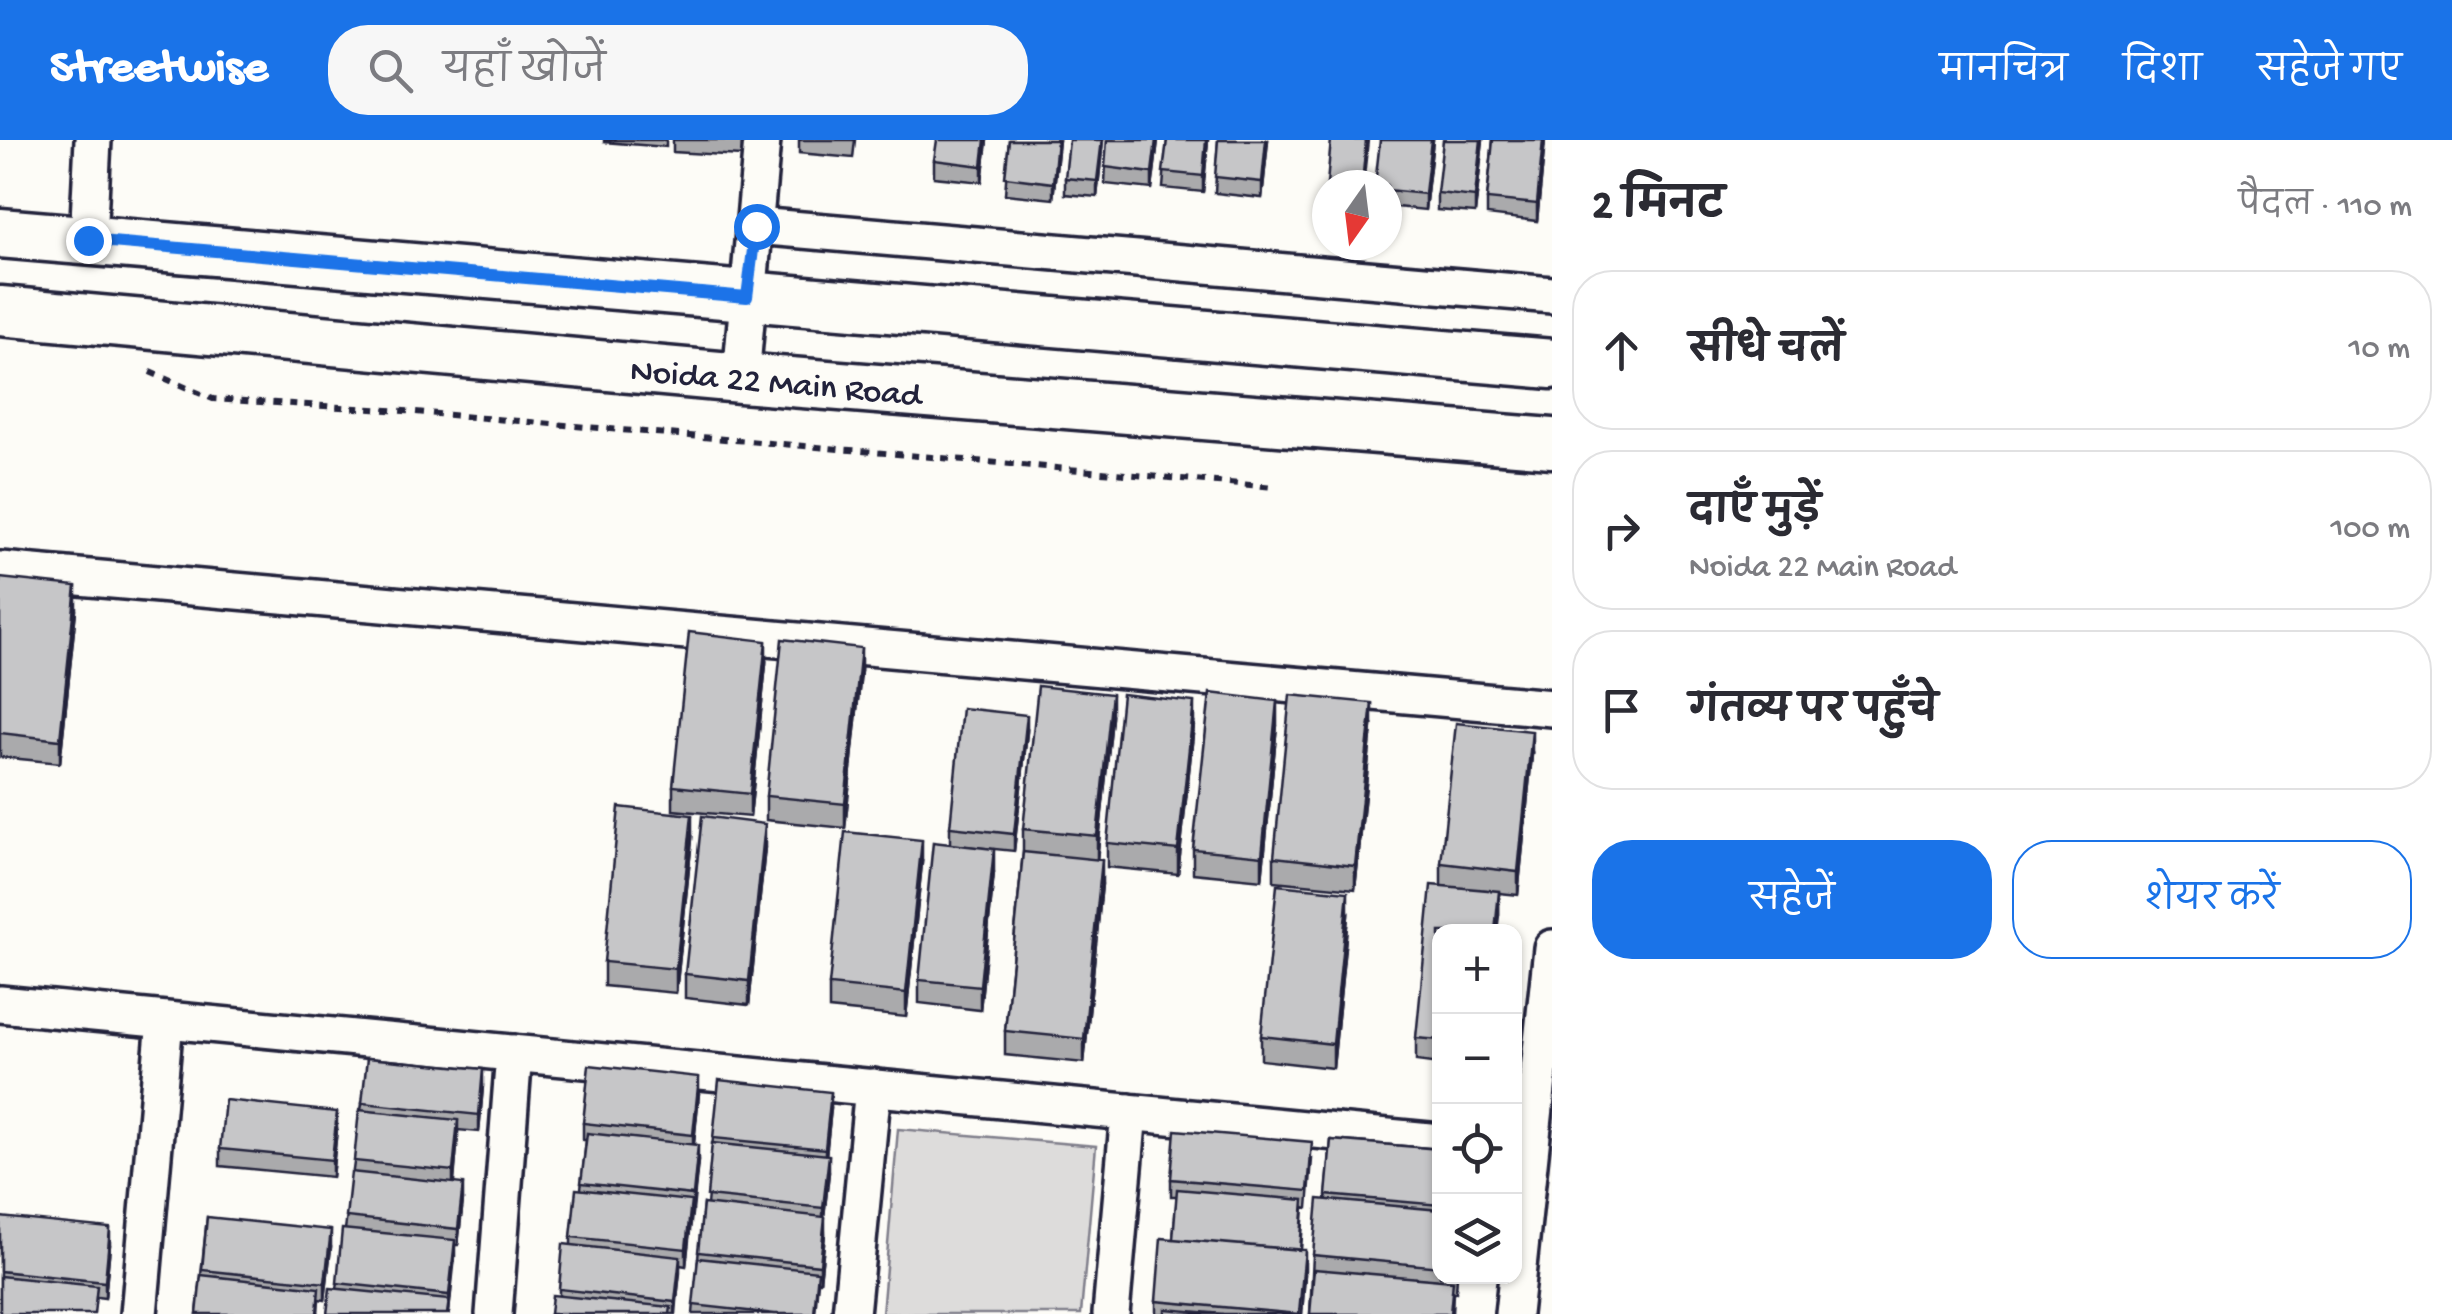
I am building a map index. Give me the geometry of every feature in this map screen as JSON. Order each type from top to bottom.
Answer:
[{"type":"street","points":[[88,240],[93,140]]},
{"type":"street","points":[[742,378],[762,140]]},
{"type":"street","points":[[756,226],[1552,295]]},
{"type":"street","points":[[0,233],[1552,364]]},
{"type":"street","name":"Noida 22 Main Road","points":[[0,311],[742,378],[1552,443]]},
{"type":"street","points":[[0,570],[1552,708]]},
{"type":"street","points":[[1514,1314],[1552,948]]},
{"type":"street","points":[[0,1004],[1432,1141]]},
{"type":"street","points":[[139,1314],[165,1020]]},
{"type":"street","points":[[494,1314],[514,1053]]},
{"type":"street","points":[[850,1314],[873,1088]]},
{"type":"street","points":[[1111,1314],[1129,1112]]},
{"type":"path","points":[[140,367],[213,399],[404,411],[1274,486]]},
{"type":"shaded area","points":[[898,1129],[1096,1146],[1081,1314],[882,1314]]},
{"type":"building","points":[[937,140],[985,140],[982,166],[934,160]]},
{"type":"building","points":[[1009,140],[1057,140],[1053,183],[1005,177]]},
{"type":"building","points":[[1069,140],[1102,140],[1097,181],[1065,178]]},
{"type":"building","points":[[1107,140],[1156,140],[1152,173],[1105,167]]},
{"type":"building","points":[[1167,140],[1206,140],[1203,176],[1163,172]]},
{"type":"building","points":[[1218,140],[1266,140],[1262,182],[1215,177]]},
{"type":"building","points":[[1331,140],[1366,140],[1363,170],[1328,170]]},
{"type":"building","points":[[1380,140],[1431,140],[1425,194],[1402,192],[1402,170],[1377,170]]},
{"type":"building","points":[[1443,140],[1481,140],[1475,197],[1437,193]]},
{"type":"building","points":[[1493,140],[1543,140],[1537,204],[1487,199]]},
{"type":"building","points":[[0,578],[76,586],[60,740],[0,733]]},
{"type":"building","points":[[689,632],[766,641],[750,794],[673,786]]},
{"type":"building","points":[[782,639],[861,648],[845,804],[766,796]]},
{"type":"building","points":[[1038,686],[1112,694],[1097,836],[1023,829]]},
{"type":"building","points":[[1210,693],[1277,701],[1262,856],[1193,849]]},
{"type":"building","points":[[1122,694],[1194,702],[1178,850],[1107,843]]},
{"type":"building","points":[[1290,695],[1372,703],[1355,866],[1274,857]]},
{"type":"building","points":[[962,708],[1027,715],[1014,834],[950,827]]},
{"type":"building","points":[[1456,723],[1532,731],[1518,872],[1441,863]]},
{"type":"building","points":[[619,807],[692,815],[676,969],[604,962]]},
{"type":"building","points":[[702,816],[765,824],[749,981],[685,974]]},
{"type":"building","points":[[845,832],[922,840],[906,993],[829,985]]},
{"type":"building","points":[[933,842],[994,849],[980,986],[919,980]]},
{"type":"building","points":[[1023,852],[1102,860],[1084,1039],[1005,1031]]},
{"type":"building","points":[[1277,885],[1348,892],[1333,1044],[1261,1036]]},
{"type":"building","points":[[1431,885],[1499,891],[1496,924],[1432,924],[1432,1039],[1416,1038]]},
{"type":"building","points":[[367,1058],[483,1069],[479,1115],[362,1103]]},
{"type":"building","points":[[589,1065],[699,1077],[693,1135],[583,1123]]},
{"type":"building","points":[[719,1080],[831,1092],[825,1149],[713,1138]]},
{"type":"building","points":[[225,1100],[337,1112],[332,1160],[220,1149]]},
{"type":"building","points":[[359,1110],[458,1120],[453,1171],[354,1161]]},
{"type":"building","points":[[1175,1130],[1312,1142],[1308,1191],[1171,1179]]},
{"type":"building","points":[[587,1133],[698,1145],[693,1195],[581,1183]]},
{"type":"building","points":[[1331,1140],[1432,1148],[1432,1204],[1326,1195]]},
{"type":"building","points":[[712,1143],[829,1155],[823,1208],[707,1196]]},
{"type":"building","points":[[351,1172],[463,1184],[458,1229],[346,1217]]},
{"type":"building","points":[[576,1189],[691,1201],[686,1249],[571,1237]]},
{"type":"building","points":[[1177,1189],[1304,1200],[1300,1250],[1173,1239]]},
{"type":"building","points":[[1318,1199],[1432,1209],[1432,1266],[1313,1255]]},
{"type":"building","points":[[703,1204],[825,1217],[820,1265],[698,1252]]},
{"type":"building","points":[[0,1217],[110,1228],[105,1282],[0,1271]]},
{"type":"building","points":[[207,1217],[331,1230],[325,1283],[202,1270]]},
{"type":"building","points":[[342,1229],[455,1240],[449,1295],[337,1283]]},
{"type":"building","points":[[1161,1238],[1305,1250],[1299,1314],[1156,1301]]},
{"type":"building","points":[[563,1244],[680,1257],[675,1302],[559,1289]]},
{"type":"building","points":[[698,1258],[818,1271],[814,1314],[693,1305]]},
{"type":"building","points":[[1314,1269],[1453,1284],[1450,1314],[1310,1314]]},
{"type":"building","points":[[201,1275],[319,1288],[317,1314],[197,1314]]},
{"type":"building","points":[[0,1276],[97,1286],[94,1314],[0,1314]]},
{"type":"building","points":[[330,1288],[449,1300],[447,1314],[327,1314]]},
{"type":"building","points":[[552,1295],[671,1307],[670,1314],[550,1314]]},
{"type":"building","points":[[1165,1309],[1223,1314],[1165,1314]]},
{"type":"route","points":[[88,240],[747,297],[756,226]]}]
